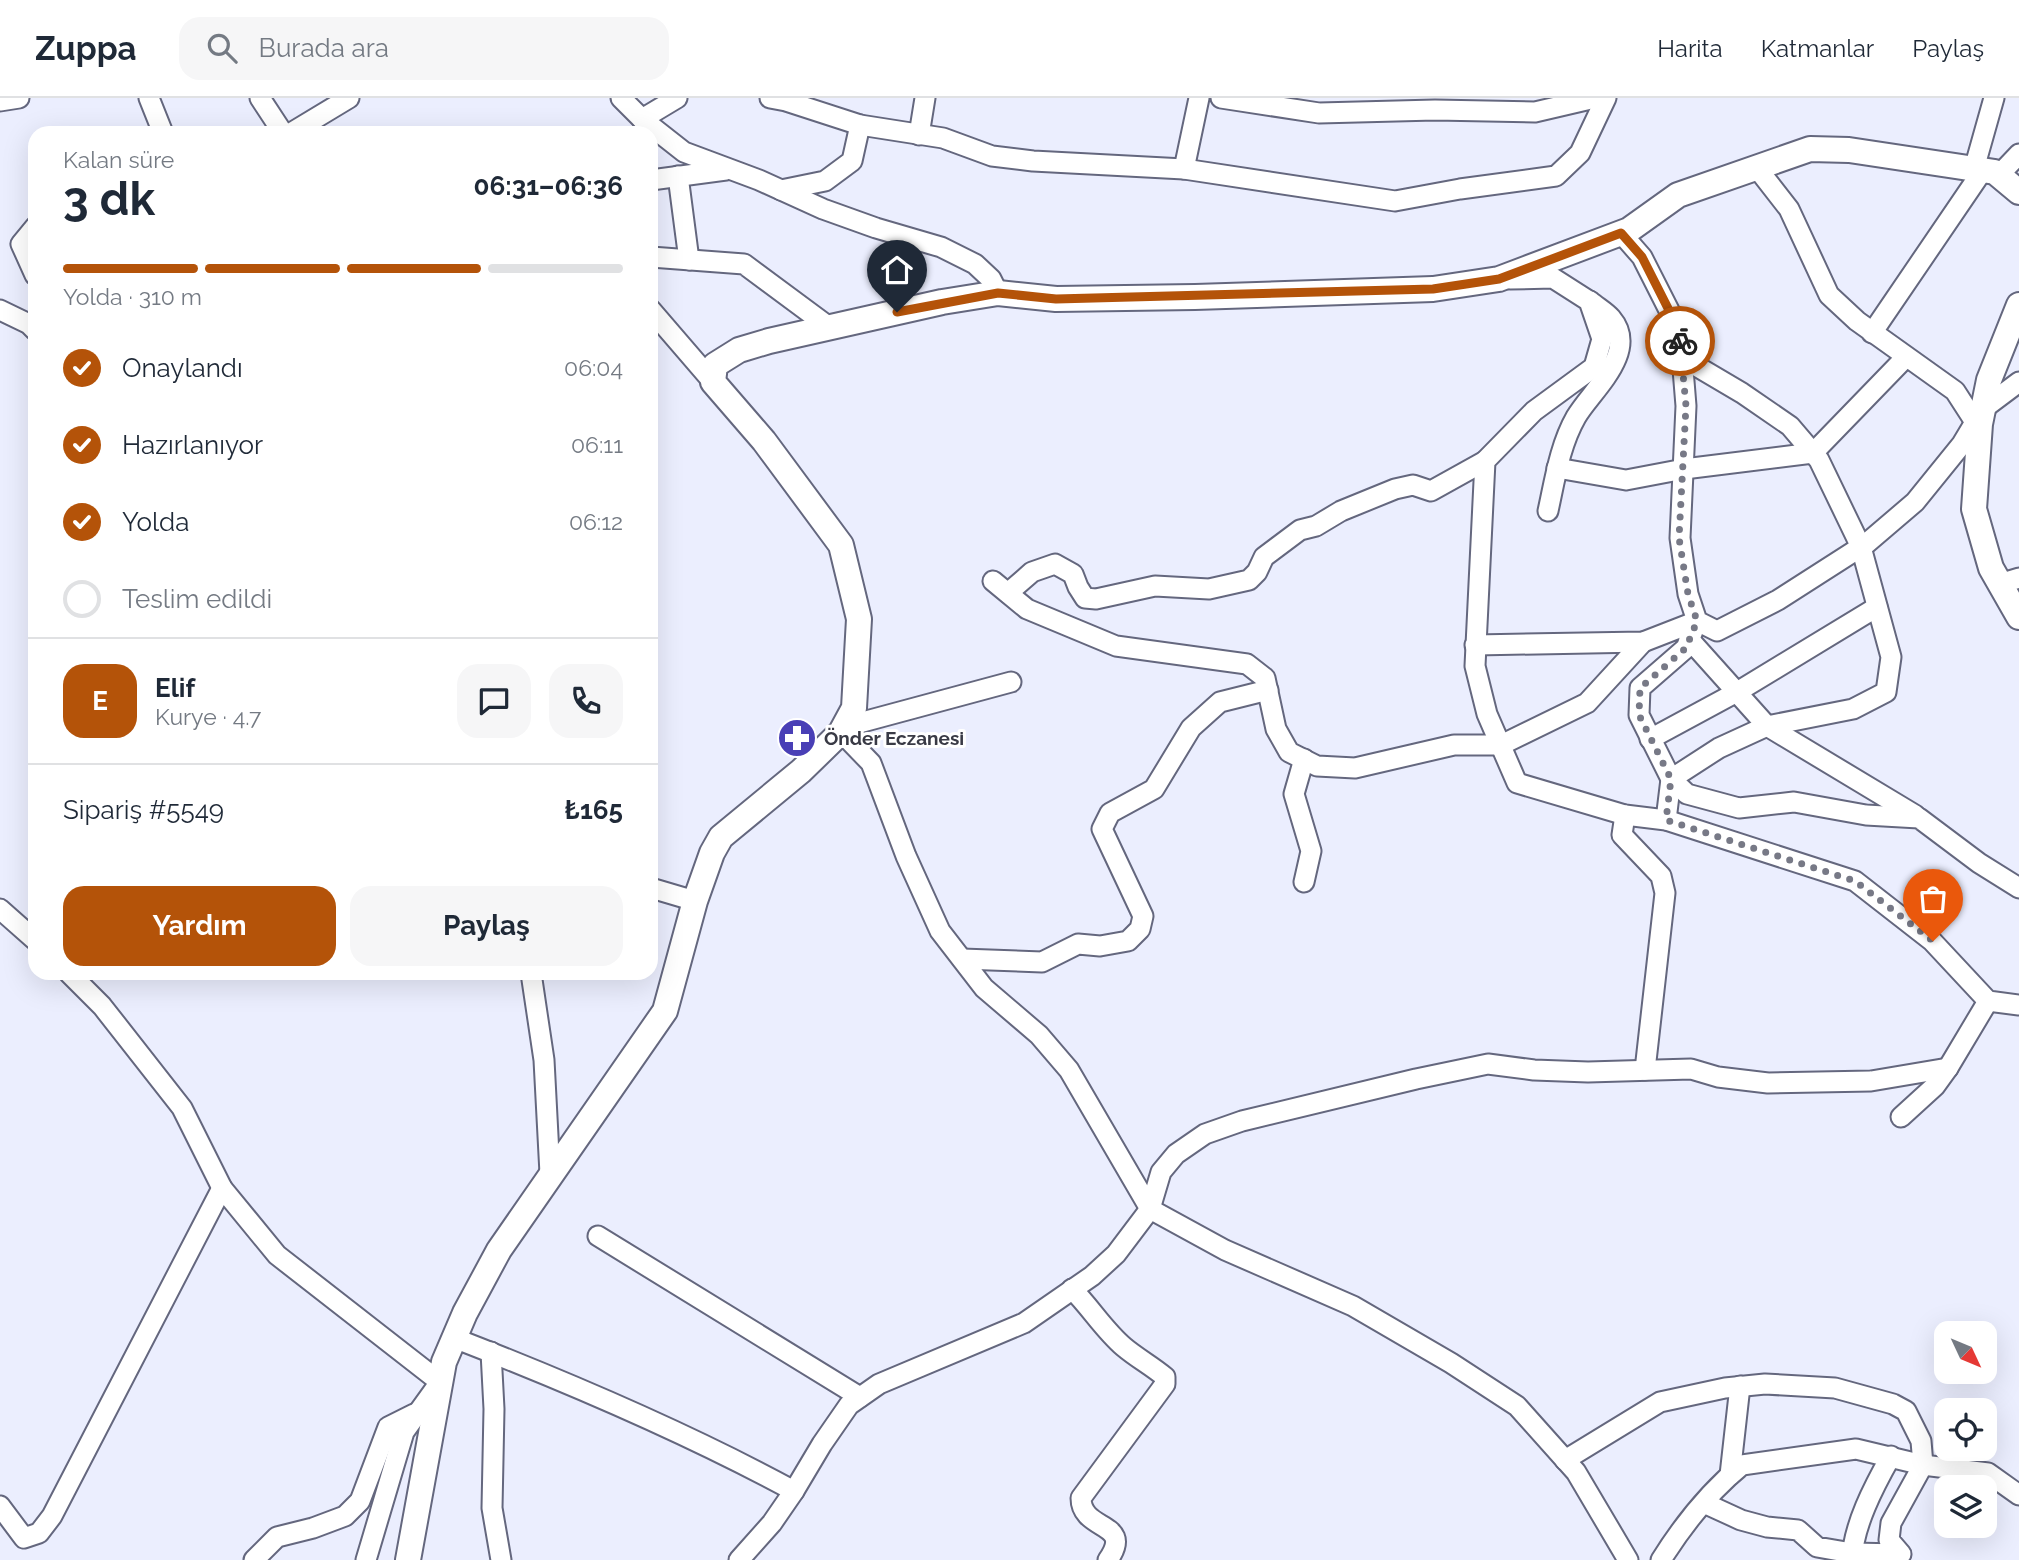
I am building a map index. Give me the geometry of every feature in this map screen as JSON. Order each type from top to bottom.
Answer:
[{"type":"street","points":[[0,101],[19,98]]},
{"type":"street","points":[[149,98],[160,126]]},
{"type":"street","points":[[260,98],[278,126]]},
{"type":"street","points":[[303,126],[349,98]]},
{"type":"street","points":[[621,98],[651,126]]},
{"type":"street","points":[[642,119],[677,98]]},
{"type":"street","points":[[770,98],[860,125],[943,138],[992,156],[1033,161],[1184,169],[1395,201],[1556,176],[1580,153],[1606,98]]},
{"type":"street","points":[[919,135],[925,98]]},
{"type":"street","points":[[1184,169],[1199,98]]},
{"type":"street","points":[[1221,98],[1319,113],[1414,104],[1535,112],[1595,98]]},
{"type":"street","points":[[1872,332],[1985,171],[1994,98]]},
{"type":"street","points":[[781,190],[825,181],[852,161],[860,125]]},
{"type":"street","points":[[658,132],[684,152],[822,209],[941,247],[975,264],[991,279],[998,293]]},
{"type":"street","points":[[1499,279],[1629,230],[1678,195],[1810,149],[1849,149],[1985,171],[2019,192]]},
{"type":"street","points":[[1985,171],[2019,154]]},
{"type":"street","points":[[1757,168],[1789,209],[1829,295],[1857,321],[1955,391],[1979,416]]},
{"type":"street","points":[[658,179],[731,170]]},
{"type":"street","points":[[678,176],[689,260]]},
{"type":"street","points":[[1621,233],[1642,257],[1680,332],[1686,406],[1679,538],[1693,630],[1737,692],[1767,726],[1919,818],[1979,863],[2019,888]]},
{"type":"street","points":[[28,236],[21,244],[28,260]]},
{"type":"street","points":[[658,258],[744,264],[829,327]]},
{"type":"street","points":[[713,382],[715,365],[738,350],[829,327],[998,293],[1056,299],[1195,297],[1433,289],[1499,279],[1553,278],[1612,319],[1620,340],[1611,373],[1576,416],[1561,452],[1548,511]]},
{"type":"street","points":[[1589,301],[1602,340],[1594,367],[1534,411],[1485,461],[1431,491],[1413,485],[1395,489],[1340,511],[1316,526],[1300,530],[1264,557],[1257,572],[1249,580],[1209,589],[1155,586],[1086,598],[1073,574],[1055,564],[1000,587],[1027,609],[1116,646],[1247,664],[1265,678],[1276,729],[1289,752],[1318,766],[1355,768],[1454,744],[1500,745],[1587,703],[1643,642]]},
{"type":"street","points":[[2019,305],[1989,380],[1979,416],[1974,509],[1990,568],[2009,581],[2019,617]]},
{"type":"street","points":[[0,310],[28,324]]},
{"type":"street","points":[[408,1560],[444,1362],[464,1313],[499,1250],[665,1011],[695,901],[712,853],[721,837],[801,771],[842,729],[854,708],[859,619],[841,545],[764,441],[658,318]]},
{"type":"street","points":[[1671,779],[1719,748],[1767,726],[1853,709],[1886,692],[1891,657],[1861,547],[1819,460],[1790,426],[1742,393],[1681,357]]},
{"type":"street","points":[[1557,468],[1626,480],[1813,453],[1906,357]]},
{"type":"street","points":[[1475,645],[1643,642],[1693,630],[1717,631],[1779,600],[1861,547],[1915,502],[1962,444],[1979,416],[2019,382]]},
{"type":"street","points":[[1485,461],[1475,666],[1486,714],[1517,783],[1625,815],[1666,820],[1855,881],[1933,941],[1988,1001],[2019,1004]]},
{"type":"street","points":[[1650,738],[1737,692],[1877,607]]},
{"type":"street","points":[[1693,630],[1686,648],[1640,688],[1639,715],[1671,779],[1687,794],[1739,808],[1794,802],[1866,815],[1919,818]]},
{"type":"street","points":[[842,729],[1011,682]]},
{"type":"street","points":[[962,959],[1042,962],[1078,944],[1100,946],[1128,941],[1140,929],[1143,916],[1102,828],[1110,813],[1154,789],[1191,729],[1220,702],[1268,690]]},
{"type":"street","points":[[842,729],[871,763],[906,856],[940,931],[984,988],[1039,1035],[1069,1070],[1150,1209],[1225,1251],[1353,1306],[1451,1363],[1517,1406],[1576,1472],[1628,1560]]},
{"type":"street","points":[[1304,759],[1294,794],[1311,851],[1304,882]]},
{"type":"street","points":[[1666,820],[1671,779]]},
{"type":"street","points":[[1625,815],[1622,835],[1661,876],[1665,893],[1645,1070]]},
{"type":"street","points":[[658,890],[695,901]]},
{"type":"street","points":[[0,909],[28,934]]},
{"type":"street","points":[[76,980],[102,1006],[182,1108],[222,1188],[277,1255],[440,1382]]},
{"type":"street","points":[[532,980],[544,1060],[550,1174]]},
{"type":"street","points":[[1901,1117],[1935,1086],[1988,1001]]},
{"type":"street","points":[[739,1560],[772,1523],[849,1405],[879,1384],[1024,1323],[1072,1289],[1116,1254],[1150,1209],[1161,1172],[1176,1154],[1205,1134],[1242,1121],[1488,1064],[1534,1070],[1588,1072],[1691,1069],[1718,1077],[1768,1083],[1871,1081],[1948,1068]]},
{"type":"street","points":[[0,1506],[24,1538],[39,1533],[52,1516],[222,1188]]},
{"type":"street","points":[[598,1236],[860,1397]]},
{"type":"street","points":[[1072,1289],[1091,1308],[1095,1318],[1126,1349],[1165,1377],[1165,1384],[1081,1498],[1081,1507],[1087,1516],[1117,1539],[1117,1547],[1108,1560]]},
{"type":"street","points":[[454,1338],[548,1374],[746,1465],[794,1491]]},
{"type":"street","points":[[491,1352],[494,1409],[492,1508],[501,1560]]},
{"type":"street","points":[[366,1560],[404,1432],[440,1382]]},
{"type":"street","points":[[1565,1460],[1660,1402],[1740,1386],[1765,1384],[1835,1388],[1893,1404],[1906,1411],[1921,1441],[1923,1465],[1891,1522],[1889,1540],[1901,1554],[1852,1556],[1817,1547],[1798,1530],[1768,1527],[1741,1520],[1703,1503]]},
{"type":"street","points":[[1730,1475],[1740,1386]]},
{"type":"street","points":[[254,1560],[277,1537],[345,1516],[359,1501],[388,1427],[418,1412]]},
{"type":"street","points":[[1661,1560],[1689,1519],[1742,1465],[1856,1450],[1923,1465],[1988,1473],[2019,1495]]},
{"type":"street","points":[[1852,1556],[1875,1483],[1891,1457]]},
{"type":"way so far","points":[[1680,341],[1686,406],[1679,538],[1688,594],[1697,621],[1686,648],[1640,688],[1639,715],[1671,779],[1666,820],[1855,881],[1933,941]]},
{"type":"place","name":"Önder Eczanesi","points":[[797,738]]},
{"type":"route","points":[[897,312],[998,293],[1056,299],[1433,289],[1499,279],[1621,233],[1642,257],[1680,332],[1680,341]]}]
